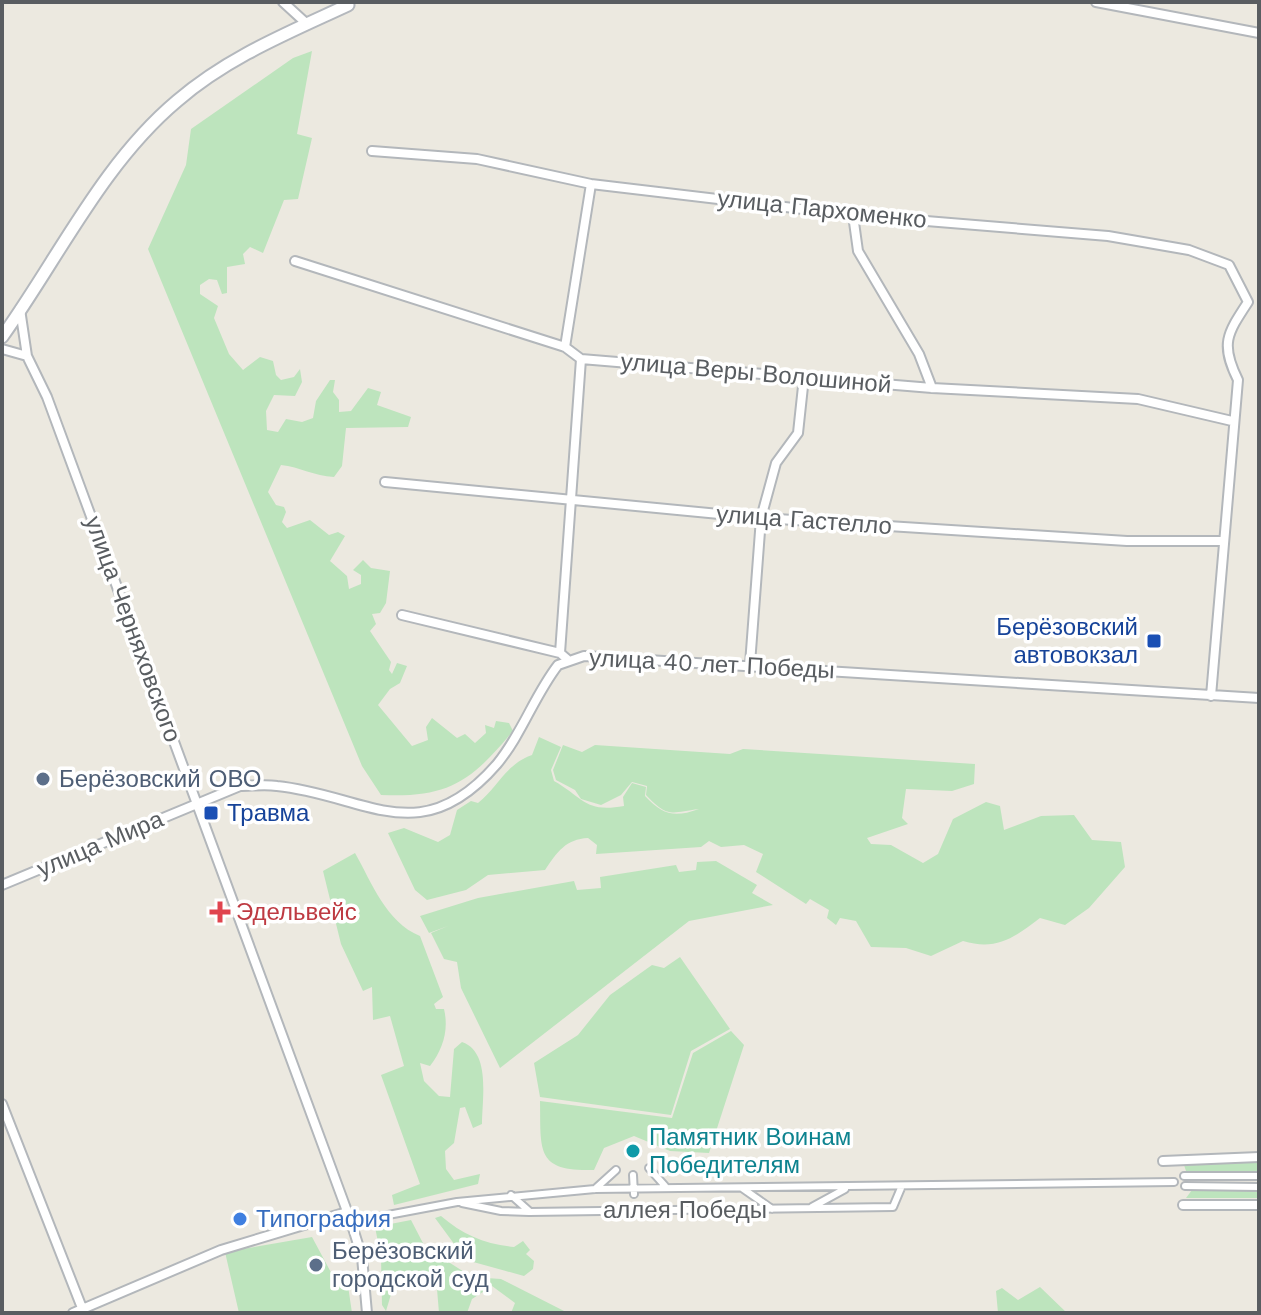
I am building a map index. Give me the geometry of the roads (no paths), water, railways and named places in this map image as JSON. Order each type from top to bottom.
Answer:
[{"type":"main road","points":[[2,337],[88,207],[146,132],[176,101],[249,50],[349,3]]},
{"type":"street","points":[[283,2],[307,24]]},
{"type":"street","points":[[1096,2],[1259,33]]},
{"type":"street","name":"улица Пархоменко","points":[[372,151],[477,159],[591,184],[853,215],[1108,236],[1189,250],[1229,265],[1248,302],[1228,332],[1227,357],[1238,380],[1232,421]]},
{"type":"street","points":[[565,347],[591,184]]},
{"type":"street","points":[[853,215],[858,251],[919,354],[932,388]]},
{"type":"street","points":[[295,261],[565,347],[581,359],[564,656],[402,615]]},
{"type":"street","name":"улица Черняховского","points":[[20,309],[27,356],[47,397],[351,1222],[362,1257],[367,1313]]},
{"type":"street","points":[[2,349],[27,356]]},
{"type":"street","name":"улица Веры Волошиной","points":[[581,359],[932,388],[1138,399],[1232,421]]},
{"type":"street","points":[[750,664],[761,518],[776,463],[798,433],[804,377]]},
{"type":"street","points":[[1211,696],[1232,421]]},
{"type":"street","name":"улица Гастелло","points":[[385,482],[761,518],[1127,541],[1224,541]]},
{"type":"street","name":"улица 40 лет Победы","points":[[197,803],[240,786],[265,786],[388,814],[415,814],[445,804],[473,786],[495,766],[518,736],[547,680],[564,656],[750,664],[1259,698]]},
{"type":"street","name":"улица Мира","points":[[2,885],[197,803]]},
{"type":"street","points":[[2,1104],[79,1311],[221,1250],[347,1212]]},
{"type":"street","points":[[1163,1161],[1259,1157]]},
{"type":"street","points":[[649,1168],[666,1186]]},
{"type":"street","points":[[595,1189],[616,1170]]},
{"type":"street","points":[[633,1175],[634,1191]]},
{"type":"street","points":[[1184,1176],[1259,1176]]},
{"type":"street","points":[[351,1222],[457,1202],[595,1189],[634,1191],[666,1186],[901,1188],[1174,1182]]},
{"type":"street","points":[[1185,1186],[1259,1187]]},
{"type":"street","points":[[742,1188],[772,1209]]},
{"type":"street","points":[[793,1188],[794,1208]]},
{"type":"street","points":[[809,1209],[847,1188]]},
{"type":"street","name":"аллея Победы","points":[[457,1202],[501,1211],[529,1212],[893,1207],[901,1188]]},
{"type":"street","points":[[511,1195],[529,1212]]},
{"type":"street","points":[[1183,1205],[1259,1205]]},
{"type":"place","name":"Берёзовский автовокзал","points":[[1154,641]]},
{"type":"place","name":"Берёзовский ОВО","points":[[43,779]]},
{"type":"place","name":"Травма","points":[[211,813]]},
{"type":"place","name":"Эдельвейс","points":[[220,912]]},
{"type":"place","name":"Памятник Воинам Победителям","points":[[633,1151]]},
{"type":"place","name":"Типография","points":[[240,1219]]},
{"type":"place","name":"Берёзовский городской суд","points":[[316,1265]]}]
